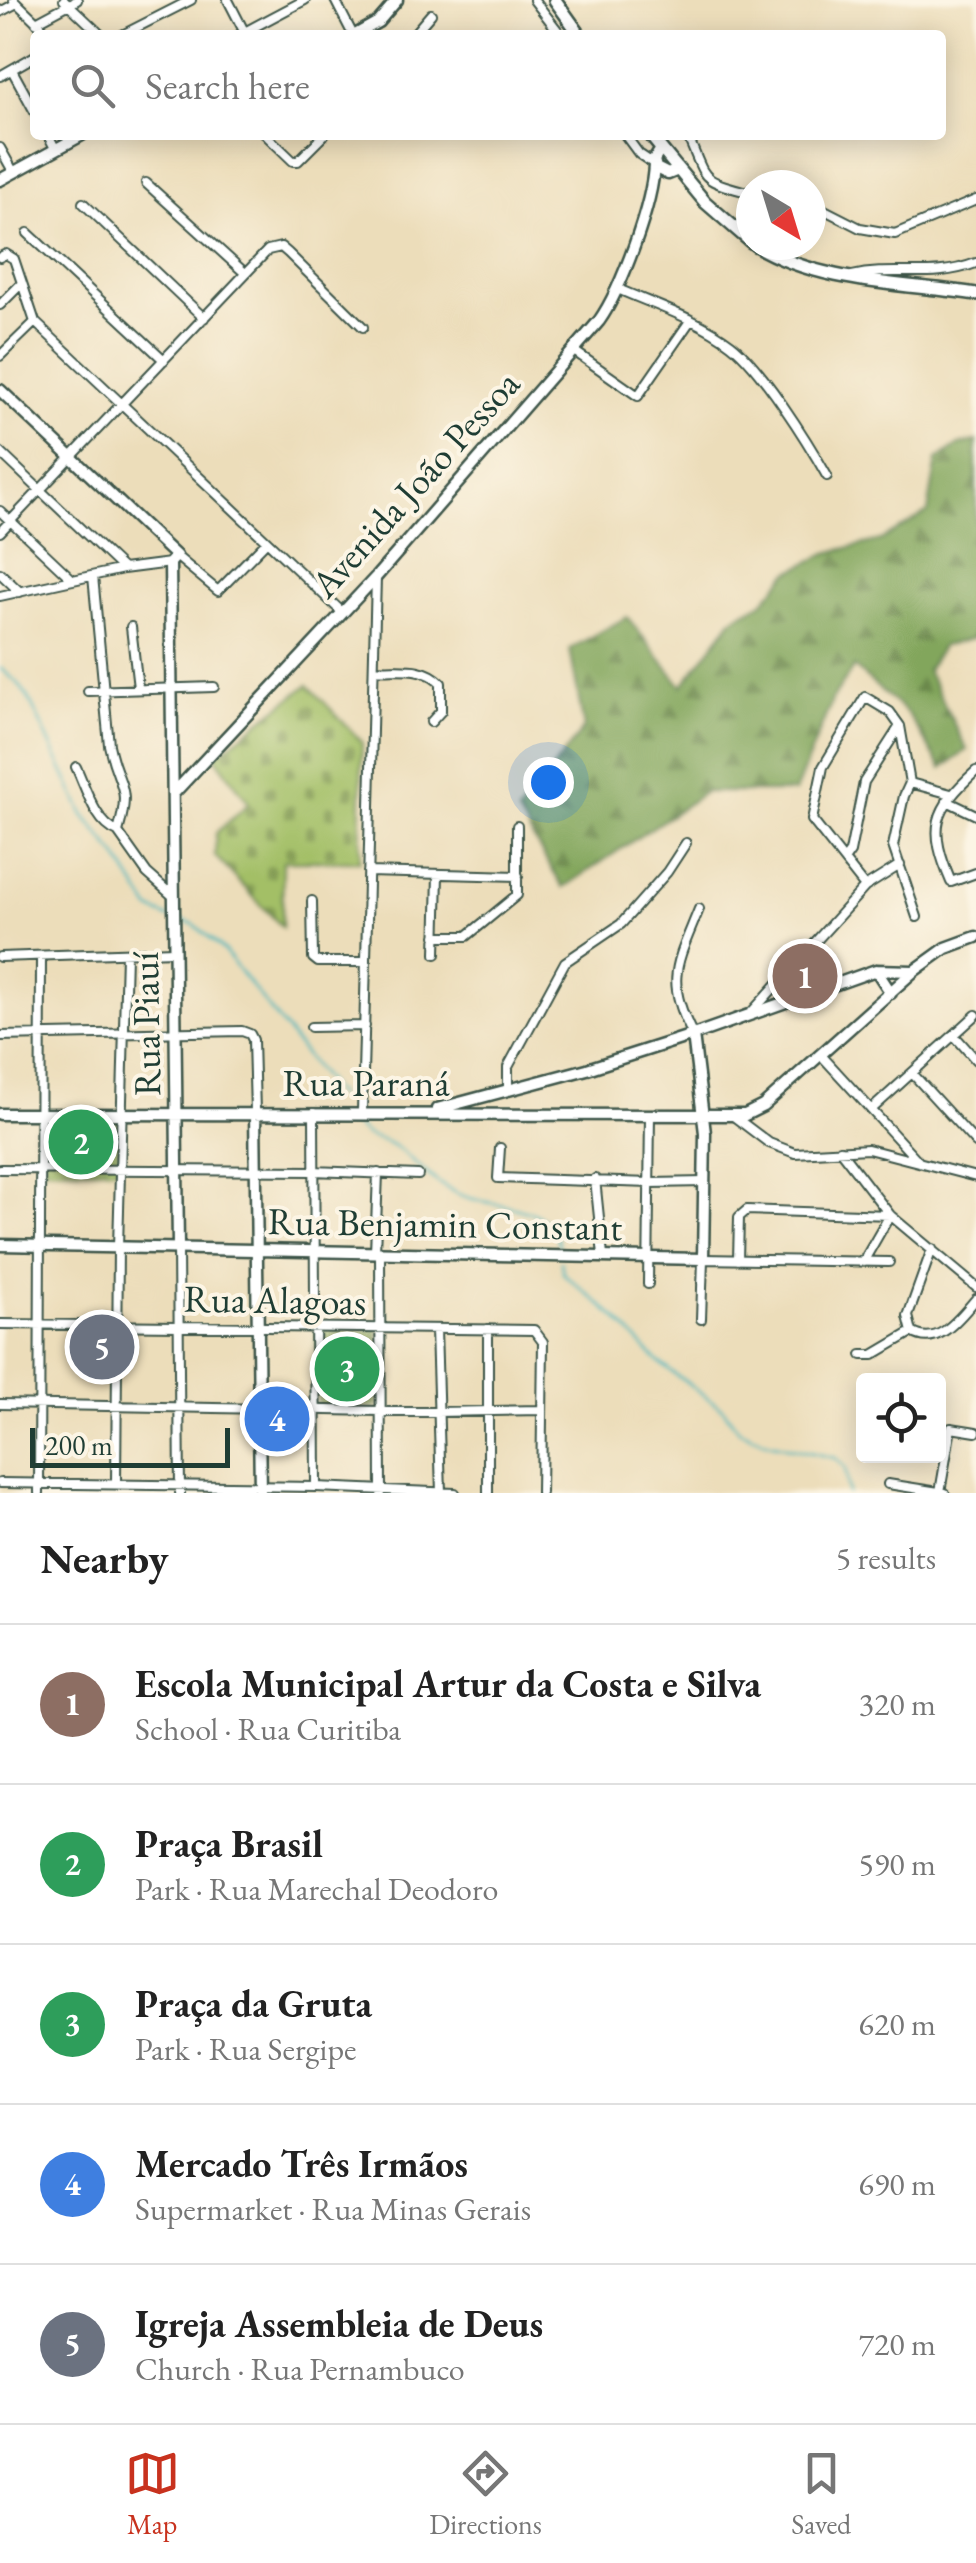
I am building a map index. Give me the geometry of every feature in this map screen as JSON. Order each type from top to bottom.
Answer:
[{"type":"main road","points":[[556,0],[577,30]]},
{"type":"main road","points":[[662,144],[673,172],[736,229]]},
{"type":"main road","points":[[780,260],[864,280],[976,294]]},
{"type":"street","points":[[132,30],[191,0]]},
{"type":"street","points":[[228,0],[241,30]]},
{"type":"street","points":[[250,30],[305,0]]},
{"type":"street","points":[[335,0],[351,30]]},
{"type":"street","points":[[363,30],[378,22],[396,0]]},
{"type":"street","points":[[534,0],[557,30]]},
{"type":"street","points":[[0,12],[15,1],[45,30]]},
{"type":"street","points":[[36,22],[70,1],[96,30]]},
{"type":"street","points":[[417,30],[431,14]]},
{"type":"street","points":[[0,76],[30,59]]},
{"type":"street","points":[[12,70],[30,103]]},
{"type":"street","points":[[51,140],[56,150]]},
{"type":"street","points":[[0,180],[73,140]]},
{"type":"street","points":[[271,140],[293,161],[303,159],[320,140]]},
{"type":"street","points":[[629,140],[659,172],[673,172]]},
{"type":"street","points":[[689,140],[696,164],[708,178],[736,188]]},
{"type":"street","name":"Avenida João Pessoa","points":[[174,792],[376,577],[599,321],[618,289],[662,144]]},
{"type":"street","points":[[0,148],[14,173]]},
{"type":"street","points":[[652,184],[673,172]]},
{"type":"street","points":[[146,183],[245,273]]},
{"type":"street","points":[[826,211],[860,228],[895,234],[976,200]]},
{"type":"street","points":[[83,203],[204,318]]},
{"type":"street","points":[[28,233],[164,360]]},
{"type":"street","points":[[0,532],[268,250],[281,247],[363,327]]},
{"type":"street","points":[[1,256],[11,255],[34,322],[342,612]]},
{"type":"street","points":[[852,276],[873,271],[933,273],[976,263]]},
{"type":"street","points":[[0,304],[21,284]]},
{"type":"street","points":[[618,289],[690,321],[735,347],[812,448],[827,476]]},
{"type":"street","points":[[574,351],[638,396],[690,321]]},
{"type":"street","points":[[0,356],[34,322]]},
{"type":"street","points":[[0,390],[173,560],[213,590],[221,590],[268,540]]},
{"type":"street","points":[[0,452],[123,569]]},
{"type":"street","points":[[0,512],[74,580]]},
{"type":"street","points":[[0,596],[173,560]]},
{"type":"street","name":"Rua Piauí","points":[[173,560],[180,1489]]},
{"type":"street","points":[[0,573],[20,592]]},
{"type":"street","points":[[93,576],[112,762],[126,790],[118,832]]},
{"type":"street","points":[[362,1112],[376,577]]},
{"type":"street","points":[[131,627],[138,688]]},
{"type":"street","points":[[374,669],[432,673],[441,683],[441,712],[431,722]]},
{"type":"street","points":[[88,691],[214,687]]},
{"type":"street","points":[[865,887],[812,820],[823,768],[865,697],[890,712],[900,726],[910,783],[893,846],[918,917]]},
{"type":"street","points":[[845,859],[850,852],[864,782],[900,726]]},
{"type":"street","points":[[76,767],[98,815],[108,828],[118,832],[147,873],[174,897]]},
{"type":"street","points":[[976,771],[949,798],[939,820],[936,845],[950,882],[976,873]]},
{"type":"street","points":[[910,783],[949,798],[976,815]]},
{"type":"street","points":[[436,936],[467,936],[517,896],[517,826]]},
{"type":"street","points":[[508,1089],[508,1066],[565,962],[620,924],[667,872],[686,843]]},
{"type":"street","points":[[750,1014],[865,887],[900,865]]},
{"type":"street","points":[[368,872],[518,876]]},
{"type":"street","points":[[436,954],[438,874]]},
{"type":"street","points":[[312,901],[313,958],[318,962],[366,962]]},
{"type":"street","points":[[699,909],[678,964],[675,987],[678,1006],[693,1035],[703,1114],[701,1319]]},
{"type":"street","points":[[920,1162],[821,1055],[914,971],[946,948],[976,937]]},
{"type":"street","points":[[0,957],[174,951]]},
{"type":"street","points":[[116,1483],[126,954]]},
{"type":"street","points":[[39,1488],[41,956]]},
{"type":"street","points":[[876,970],[892,993]]},
{"type":"street","points":[[427,1112],[587,1069],[876,970],[914,971]]},
{"type":"street","points":[[872,1109],[976,1015]]},
{"type":"street","points":[[311,1027],[364,1026]]},
{"type":"street","points":[[0,1036],[242,1031],[250,1034],[257,1172],[260,1490]]},
{"type":"street","points":[[954,1035],[976,1060]]},
{"type":"street","name":"Rua Paraná","points":[[0,1114],[745,1115],[763,1106],[821,1055]]},
{"type":"street","points":[[912,1072],[976,1143]]},
{"type":"street","points":[[486,1094],[490,1113]]},
{"type":"street","points":[[314,1113],[316,1487]]},
{"type":"street","points":[[648,1284],[650,1114]]},
{"type":"street","points":[[732,1115],[779,1149],[795,1153],[868,1150],[976,1178]]},
{"type":"street","points":[[500,1148],[498,1178],[650,1184],[705,1182]]},
{"type":"street","points":[[840,1150],[890,1215],[976,1286]]},
{"type":"street","points":[[0,1169],[313,1171],[418,1176]]},
{"type":"street","points":[[378,1173],[381,1491]]},
{"type":"street","points":[[595,1179],[604,1256]]},
{"type":"street","points":[[738,1260],[742,1212],[890,1215]]},
{"type":"street","points":[[863,1262],[890,1215]]},
{"type":"street","name":"Rua Benjamin Constant","points":[[0,1245],[890,1262]]},
{"type":"street","points":[[932,1249],[908,1316],[912,1332],[922,1338],[936,1336],[976,1299]]},
{"type":"street","name":"Rua Alagoas","points":[[0,1324],[534,1330],[543,1342],[541,1410]]},
{"type":"street","points":[[436,1329],[440,1493]]},
{"type":"street","points":[[488,1329],[488,1493]]},
{"type":"street","points":[[862,1356],[912,1332]]},
{"type":"street","points":[[0,1404],[436,1412],[541,1410],[541,1493]]},
{"type":"street","points":[[888,1484],[942,1493],[951,1428],[976,1432]]},
{"type":"street","points":[[0,1483],[39,1488],[116,1483],[180,1489],[316,1487],[455,1493]]},
{"type":"green space","points":[[976,441],[976,638],[942,646],[927,670],[967,750],[942,769],[908,714],[854,667],[833,698],[795,792],[705,792],[563,888],[518,813],[584,728],[570,649],[627,617],[682,686],[734,618],[763,602],[788,573],[827,553],[881,540],[928,512],[937,460],[959,445]]},
{"type":"green space","points":[[308,685],[362,742],[360,861],[283,861],[282,927],[215,856],[216,833],[249,803],[215,756]]},
{"type":"green space","points":[[119,1115],[119,1169],[44,1168],[43,1116]]},
{"type":"green space","points":[[378,1330],[377,1407],[318,1407],[316,1331]]},
{"type":"waterway","points":[[0,668],[29,699],[84,815],[117,856],[150,909],[169,918]]},
{"type":"waterway","points":[[177,919],[194,924],[224,951],[338,1097]]},
{"type":"waterway","points":[[355,1124],[369,1136],[394,1146],[453,1192],[538,1216],[549,1224],[560,1254]]},
{"type":"waterway","points":[[561,1262],[563,1273],[616,1318],[657,1361],[723,1409],[739,1430],[769,1443],[835,1458],[845,1468],[848,1493]]},
{"type":"place","name":"Escola Municipal Artur da Costa e Silva","points":[[805,976]]},
{"type":"place","name":"Praça Brasil","points":[[81,1142]]},
{"type":"place","name":"Igreja Assembleia de Deus","points":[[102,1347]]},
{"type":"place","name":"Praça da Gruta","points":[[347,1369]]},
{"type":"place","name":"Mercado Três Irmãos","points":[[277,1419]]}]
